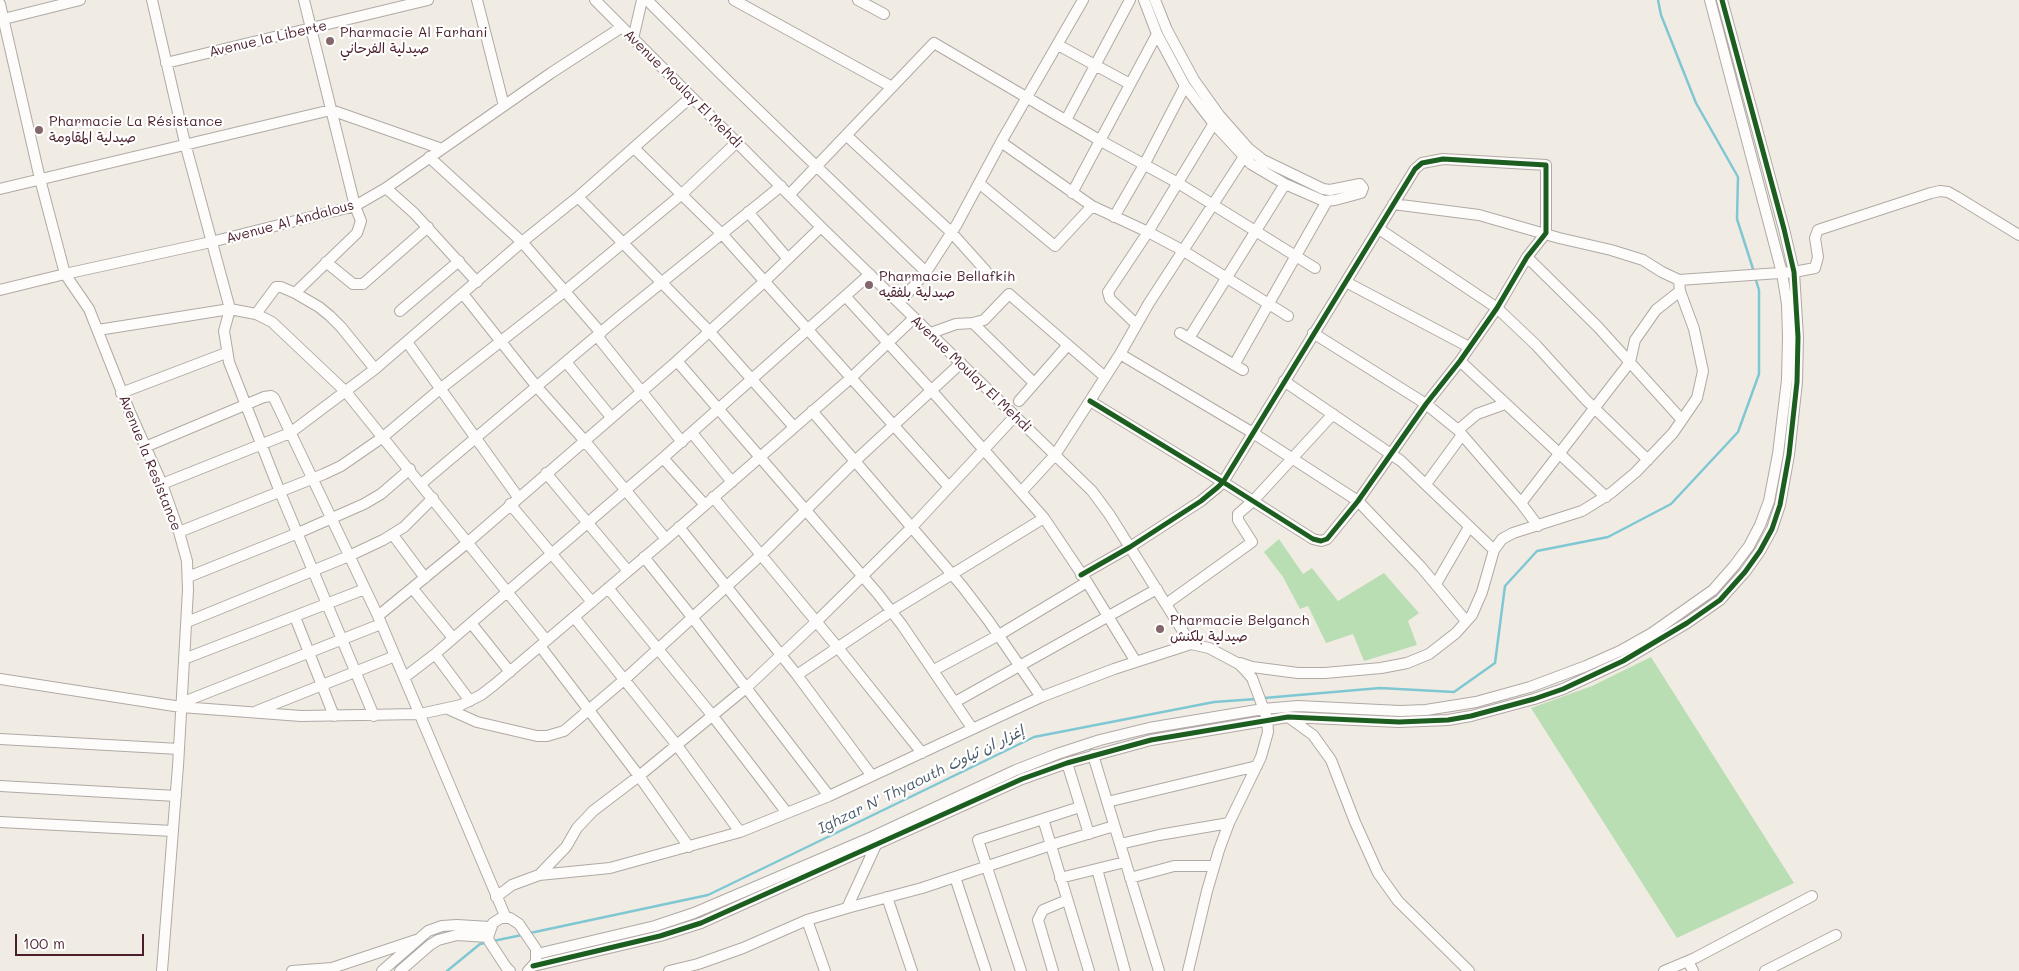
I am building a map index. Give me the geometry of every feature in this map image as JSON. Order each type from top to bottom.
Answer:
[{"type":"street","points":[[2,20],[80,0]]},
{"type":"street","points":[[152,0],[185,143],[230,310],[224,331],[226,353],[280,492],[374,716]]},
{"type":"street","points":[[295,293],[360,229],[361,221],[355,206],[304,0]]},
{"type":"street","name":"Avenue la Liberte","points":[[166,63],[428,0]]},
{"type":"street","points":[[477,0],[504,106]]},
{"type":"street","name":"Avenue Moulay El Mehdi","points":[[595,0],[789,195],[1092,490],[1191,644]]},
{"type":"street","points":[[633,39],[642,0]]},
{"type":"street","points":[[648,0],[926,272]]},
{"type":"street","points":[[734,0],[892,87]]},
{"type":"street","points":[[858,0],[884,14]]},
{"type":"street","points":[[899,303],[926,272],[951,232],[1083,0]]},
{"type":"street","points":[[1066,120],[1130,0]]},
{"type":"street","points":[[1144,0],[1157,34],[1185,86],[1246,153],[1251,164],[1285,184],[1327,202],[1358,195],[1363,188],[1360,184],[1357,184],[1334,190],[1323,189],[1246,153]]},
{"type":"street","points":[[1155,0],[1167,30],[1216,120]]},
{"type":"street","points":[[537,954],[655,926],[694,913],[872,836],[1016,770],[1100,740],[1149,728],[1262,706],[1400,711],[1426,710],[1468,704],[1530,687],[1620,651],[1652,633],[1713,590],[1744,553],[1760,525],[1769,501],[1787,380],[1787,304],[1782,273],[1710,0]]},
{"type":"street","points":[[531,970],[680,930],[720,915],[1022,779],[1067,763],[1150,740],[1288,717],[1399,722],[1424,721],[1471,716],[1504,708],[1548,694],[1592,676],[1654,644],[1720,600],[1760,552],[1772,529],[1780,505],[1789,455],[1797,382],[1798,337],[1794,272],[1722,0]]},
{"type":"street","name":"Avenue la Resistance","points":[[0,4],[2,20],[40,179],[65,274],[84,298],[98,330],[122,393],[162,484],[186,556],[188,577],[187,622],[174,830],[162,971]]},
{"type":"street","name":"Avenue Al Andalous","points":[[0,290],[211,242],[355,206],[386,188],[559,67],[622,27]]},
{"type":"street","points":[[1072,193],[1157,34]]},
{"type":"street","points":[[789,195],[934,43],[1101,141],[1178,183],[1315,268]]},
{"type":"street","points":[[1058,45],[1130,84]]},
{"type":"street","points":[[1114,217],[1144,165],[1185,86]]},
{"type":"street","points":[[162,484],[262,446],[290,433],[375,369],[522,242],[578,197],[691,97]]},
{"type":"street","points":[[0,189],[185,143],[331,110],[442,149]]},
{"type":"street","points":[[1136,324],[1110,300],[1108,292],[1148,232],[1216,120]]},
{"type":"street","points":[[846,135],[951,232],[986,271]]},
{"type":"street","points":[[179,532],[341,466],[383,437],[681,195],[737,142]]},
{"type":"street","points":[[1001,142],[1092,206],[1182,250],[1288,316]]},
{"type":"street","points":[[634,148],[722,234],[949,487]]},
{"type":"street","points":[[1021,492],[1055,455],[1120,354],[1136,324],[1182,250],[1246,153]]},
{"type":"street","points":[[429,158],[522,242],[565,291],[641,392],[682,442]]},
{"type":"street","points":[[934,670],[999,635],[1130,547],[1202,502],[1223,482],[1415,169],[1433,160],[1443,159],[1546,165],[1546,233],[1527,257],[1498,308],[1426,404],[1330,538],[1321,541],[1313,538],[1223,482],[1090,401]]},
{"type":"street","points":[[980,184],[1055,246],[1092,206]]},
{"type":"street","points":[[1285,184],[1227,278],[1185,336],[1238,367],[1270,304],[1327,202]]},
{"type":"street","points":[[421,484],[599,334],[781,186]]},
{"type":"street","points":[[386,188],[428,227],[477,282]]},
{"type":"street","points":[[1393,204],[1479,215],[1643,260],[1679,280],[1794,272],[1814,268],[1818,257],[1815,238],[1818,230],[1931,193],[1948,192],[2019,235]]},
{"type":"street","points":[[578,197],[709,331],[794,427]]},
{"type":"street","points":[[748,212],[788,259]]},
{"type":"street","points":[[326,262],[351,282],[363,284],[428,227]]},
{"type":"street","points":[[181,705],[343,640],[380,620],[514,500],[677,361],[822,227]]},
{"type":"street","points":[[1379,229],[1498,308],[1648,460]]},
{"type":"street","points":[[1527,257],[1598,327],[1682,420]]},
{"type":"street","points":[[400,311],[459,261]]},
{"type":"street","points":[[405,677],[472,623],[506,591],[664,458],[870,274]]},
{"type":"street","points":[[1232,660],[1252,667],[1298,673],[1338,673],[1407,663],[1429,654],[1444,644],[1472,615],[1482,592],[1494,550],[1498,543],[1507,536],[1582,511],[1606,497],[1648,460],[1673,433],[1697,398],[1703,371],[1694,329],[1680,291],[1679,280]]},
{"type":"street","points":[[1346,282],[1469,347]]},
{"type":"street","points":[[256,314],[276,287],[282,287],[295,293],[330,316],[375,369]]},
{"type":"street","points":[[1521,503],[1630,362],[1635,340],[1656,310],[1680,291]]},
{"type":"street","points":[[463,294],[537,387],[584,440],[666,539]]},
{"type":"street","points":[[931,333],[956,324],[984,320],[1009,294],[1105,377]]},
{"type":"street","points":[[846,297],[1044,518],[1136,662]]},
{"type":"street","points":[[98,330],[230,310],[256,314],[272,322],[346,392],[468,542],[506,591],[689,847]]},
{"type":"street","points":[[0,679],[181,705],[253,712],[334,716],[420,714],[448,709],[470,701],[481,695],[510,672],[644,558],[852,377],[914,318]]},
{"type":"street","points":[[972,323],[1034,383]]},
{"type":"street","points":[[1313,333],[1426,404],[1460,433],[1521,503],[1538,526]]},
{"type":"street","points":[[407,342],[475,439],[551,555],[592,602]]},
{"type":"street","points":[[1019,401],[1067,346]]},
{"type":"street","points":[[122,393],[226,353]]},
{"type":"street","points":[[1120,354],[1253,433],[1358,501],[1436,584],[1466,621]]},
{"type":"street","points":[[677,361],[807,509],[892,611],[972,728]]},
{"type":"street","points":[[1460,361],[1606,497]]},
{"type":"street","points":[[566,362],[611,417]]},
{"type":"street","points":[[448,709],[477,722],[542,736],[564,731],[625,679],[762,555],[855,461],[962,363]]},
{"type":"street","points":[[1284,381],[1392,454],[1494,550]]},
{"type":"street","points":[[145,447],[267,396],[273,397],[380,620],[506,918]]},
{"type":"street","points":[[1426,484],[1460,433],[1477,414],[1505,404]]},
{"type":"street","points":[[812,411],[952,575],[999,635],[1041,697]]},
{"type":"street","points":[[1166,604],[1252,542],[1239,524],[1237,517],[1241,510],[1253,501],[1333,414]]},
{"type":"street","points":[[539,875],[566,847],[577,828],[593,811],[639,776],[746,688],[816,622],[911,528],[1014,416]]},
{"type":"street","points":[[692,433],[732,482]]},
{"type":"street","points":[[664,458],[705,505]]},
{"type":"street","points":[[188,577],[331,519],[381,494],[410,469]]},
{"type":"street","points":[[546,473],[628,571]]},
{"type":"street","points":[[714,497],[922,753]]},
{"type":"street","points":[[187,622],[314,571],[393,535],[404,527],[433,498]]},
{"type":"street","points":[[797,675],[839,649],[892,611],[1044,518]]},
{"type":"street","points":[[679,527],[781,654],[872,776]]},
{"type":"street","points":[[1436,584],[1469,527]]},
{"type":"street","points":[[393,535],[426,578]]},
{"type":"street","points":[[644,558],[692,617],[829,796]]},
{"type":"street","points":[[608,588],[712,715],[786,814]]},
{"type":"street","points":[[184,659],[365,589]]},
{"type":"street","points":[[413,589],[453,638]]},
{"type":"street","points":[[955,702],[1157,589]]},
{"type":"street","points":[[295,617],[334,716]]},
{"type":"street","points":[[574,617],[676,744],[740,832]]},
{"type":"street","points":[[472,623],[510,672]]},
{"type":"street","points":[[496,897],[512,885],[539,875],[610,868],[740,832],[829,796],[1041,697],[1191,644],[1209,648],[1232,660],[1239,664],[1252,678],[1267,719],[1267,738],[1257,766],[1229,823],[1214,866],[1187,971]]},
{"type":"street","points":[[435,654],[470,701]]},
{"type":"street","points":[[253,712],[395,656]]},
{"type":"street","points":[[1586,666],[1592,676]]},
{"type":"street","points":[[1501,695],[1504,708]]},
{"type":"street","points":[[1278,707],[1288,717],[1313,735],[1332,760],[1355,822],[1378,873],[1403,906],[1469,971]]},
{"type":"street","points":[[0,739],[179,749]]},
{"type":"street","points":[[1093,756],[1160,971]]},
{"type":"street","points":[[1067,763],[1089,834]]},
{"type":"street","points":[[1107,802],[1257,766]]},
{"type":"street","points":[[0,786],[176,796]]},
{"type":"street","points":[[1021,971],[978,840],[1080,807]]},
{"type":"street","points":[[1043,819],[1089,971]]},
{"type":"street","points":[[0,822],[174,830]]},
{"type":"street","points":[[1120,844],[1229,823]]},
{"type":"street","points":[[670,971],[699,967],[807,920],[955,877],[1114,826]]},
{"type":"street","points":[[847,908],[876,845]]},
{"type":"street","points":[[1060,878],[1125,862]]},
{"type":"street","points":[[1130,878],[1174,866],[1214,866]]},
{"type":"street","points":[[1097,869],[1125,971]]},
{"type":"street","points":[[955,877],[986,971]]},
{"type":"street","points":[[1664,971],[1688,961],[1812,896]]},
{"type":"street","points":[[887,897],[912,971]]},
{"type":"street","points":[[1053,971],[1038,920],[1043,910],[1067,900]]},
{"type":"street","points":[[510,971],[489,941],[489,932],[496,920],[506,918],[519,924],[536,949],[537,954],[531,970]]},
{"type":"street","points":[[807,920],[825,971]]},
{"type":"street","points":[[382,971],[428,931],[442,926],[457,925],[489,932]]},
{"type":"street","points":[[400,971],[438,940],[458,935],[489,932]]},
{"type":"street","points":[[1765,971],[1836,935]]},
{"type":"street","points":[[292,971],[332,968],[416,940]]},
{"type":"street","points":[[1688,961],[1693,971]]},
{"type":"green space","points":[[1279,539],[1303,574],[1312,568],[1338,601],[1384,573],[1419,613],[1408,621],[1417,645],[1364,661],[1353,634],[1326,643],[1308,606],[1300,609],[1283,577],[1264,552]]},
{"type":"green space","points":[[1651,657],[1794,883],[1677,938],[1531,708],[1592,686]]},
{"type":"waterway","name":"Ighzar N' Thyaouth إغزار ان ثياوث","points":[[1658,0],[1661,15],[1696,103],[1738,177],[1737,219],[1754,272]]},
{"type":"waterway","name":"Ighzar N' Thyaouth إغزار ان ثياوث","points":[[1264,698],[1380,688],[1454,692],[1495,663],[1505,586],[1537,551],[1608,537],[1671,504],[1738,432],[1759,374],[1759,290],[1755,277]]},
{"type":"waterway","name":"Ighzar N' Thyaouth إغزار ان ثياوث","points":[[530,933],[708,895],[1034,737],[1214,702],[1256,699]]},
{"type":"waterway","name":"Ighzar N' Thyaouth إغزار ان ثياوث","points":[[493,941],[522,935]]},
{"type":"waterway","name":"Ighzar N' Thyaouth إغزار ان ثياوث","points":[[447,971],[480,944],[485,943]]},
{"type":"cycle path","points":[[533,966],[660,936],[701,923],[1022,779],[1067,763],[1151,740],[1288,717],[1399,722],[1448,720],[1471,716],[1534,699],[1563,689],[1623,661],[1687,623],[1720,600],[1745,572],[1760,551],[1772,529],[1780,505],[1789,455],[1797,382],[1798,337],[1794,272],[1722,0]]},
{"type":"cycle path","points":[[1081,575],[1130,547],[1201,501],[1223,482],[1415,169],[1422,163],[1443,159],[1546,165],[1546,233],[1527,257],[1497,308],[1460,361],[1426,404],[1358,501],[1327,539],[1321,541],[1313,539],[1223,482],[1090,401]]},
{"type":"place","name":"Pharmacie Al Farhani صيدلية الفرحاني","points":[[330,41]]},
{"type":"place","name":"Pharmacie La Résistance صيدلية المقاومة","points":[[39,130]]},
{"type":"place","name":"Pharmacie Bellafkih صيدلية بلفقيه","points":[[869,285]]},
{"type":"place","name":"Pharmacie Belganch صيدلية بلكنش","points":[[1160,629]]}]
